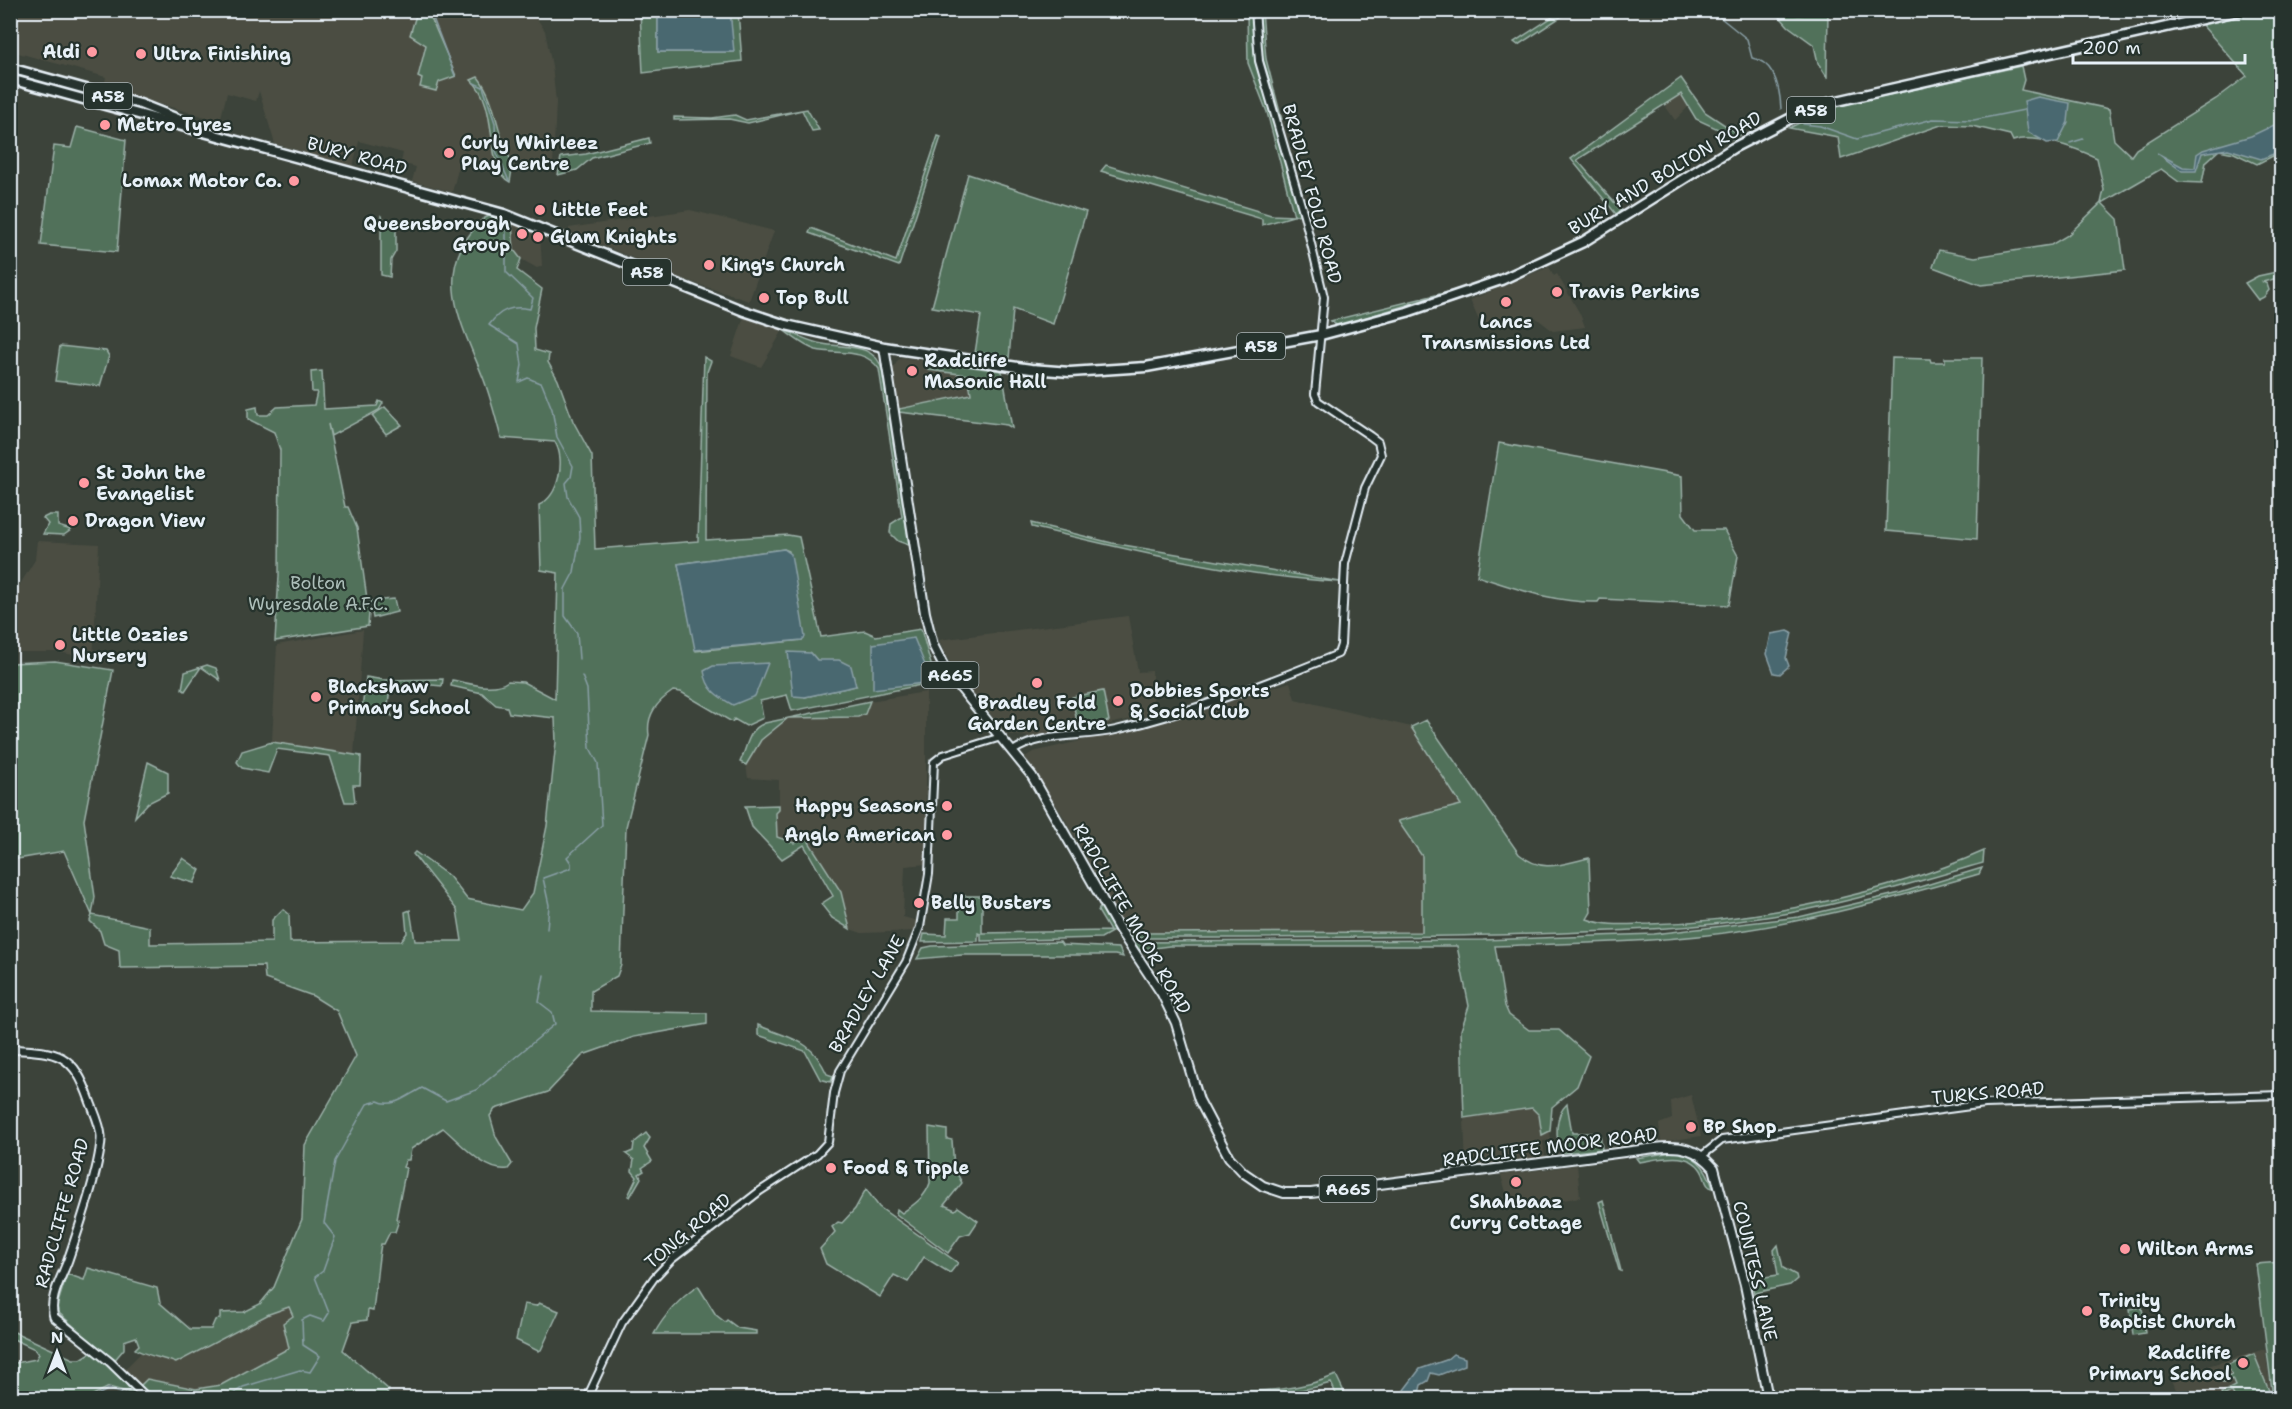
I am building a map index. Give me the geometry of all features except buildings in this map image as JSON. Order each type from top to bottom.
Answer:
[{"type":"highway","name":"BURY AND BOLTON ROAD","points":[[1322,335],[1407,312],[1530,268],[1583,242],[1733,148],[1797,115],[1828,103],[2242,10]]},
{"type":"highway","name":"BURY ROAD","points":[[10,68],[140,105],[170,115],[202,130]]},
{"type":"highway","name":"BURY ROAD","points":[[10,79],[504,214],[744,311],[826,335],[884,347]]},
{"type":"highway","name":"A58","points":[[884,347],[1031,369],[1103,372],[1146,367],[1322,335]]},
{"type":"main road","name":"RADCLIFFE MOOR ROAD","points":[[884,347],[929,632],[945,669],[1013,751],[1042,792],[1123,935],[1172,1012],[1192,1083],[1223,1147],[1244,1173],[1274,1190],[1311,1193],[1667,1147],[1685,1148],[1703,1155]]},
{"type":"main road","name":"RADCLIFFE ROAD","points":[[10,1048],[40,1051],[69,1061],[79,1074],[100,1128],[99,1151],[51,1310],[54,1317],[110,1362],[147,1398]]},
{"type":"main road","name":"COUNTESS LANE","points":[[1703,1155],[1714,1168],[1721,1193],[1745,1285],[1768,1398]]},
{"type":"street","name":"BRADLEY FOLD ROAD","points":[[1013,751],[1034,740],[1114,730],[1197,708],[1338,654],[1341,645],[1345,564],[1365,488],[1381,455],[1378,442],[1316,398],[1315,383],[1322,335],[1324,297],[1301,203],[1259,62],[1256,10]]},
{"type":"street","name":"BRADLEY LANE","points":[[832,1114],[840,1071],[906,962],[920,927],[929,874],[934,762],[943,754],[983,743],[999,734]]},
{"type":"street","name":"TURKS ROAD","points":[[1703,1155],[1722,1140],[1985,1104],[2282,1095]]},
{"type":"street","name":"TONG ROAD","points":[[587,1398],[622,1323],[649,1283],[671,1260],[760,1191],[823,1148],[830,1139],[832,1114]]},
{"type":"shaded area","points":[[10,11],[424,11],[416,15],[414,36],[426,45],[418,76],[439,82],[456,76],[428,11],[532,11],[545,31],[552,66],[556,102],[553,164],[513,163],[504,150],[502,134],[478,78],[491,124],[497,168],[461,158],[452,192],[412,181],[416,167],[401,163],[403,153],[359,141],[353,166],[275,144],[259,91],[256,101],[227,93],[220,121],[104,88],[106,77],[11,51]]},
{"type":"shaded area","points":[[1681,94],[1688,107],[1675,120],[1664,104]]},
{"type":"shaded area","points":[[690,210],[774,231],[749,301],[680,278],[569,231],[569,228]]},
{"type":"shaded area","points":[[512,224],[540,234],[542,266],[537,268],[521,259],[514,250]]},
{"type":"shaded area","points":[[1549,267],[1554,276],[1557,274],[1585,327],[1553,331],[1534,316],[1484,332],[1470,300]]},
{"type":"shaded area","points":[[744,317],[783,330],[761,367],[731,356]]},
{"type":"shaded area","points":[[904,358],[927,361],[928,371],[968,375],[971,394],[899,409],[893,369],[898,360]]},
{"type":"shaded area","points":[[37,541],[99,544],[93,659],[59,652],[11,652],[11,599],[35,560]]},
{"type":"shaded area","points":[[1128,616],[1138,672],[1152,671],[1154,714],[1073,732],[1030,737],[1007,734],[953,669],[939,640]]},
{"type":"shaded area","name":"Blackshaw Primary School","points":[[363,630],[354,755],[272,742],[277,645]]},
{"type":"shaded area","points":[[1290,682],[1295,699],[1411,727],[1462,805],[1399,821],[1422,856],[1422,932],[1127,933],[1065,819],[1025,757],[1033,752],[1187,716]]},
{"type":"shaded area","points":[[926,692],[926,864],[905,866],[903,917],[918,921],[916,931],[862,933],[850,929],[841,892],[808,842],[782,859],[752,827],[745,806],[779,805],[779,780],[748,778],[746,765],[761,740],[788,718],[858,717],[865,714],[870,701]]},
{"type":"shaded area","points":[[1691,1095],[1701,1136],[1661,1142],[1659,1124],[1672,1119],[1671,1101]]},
{"type":"shaded area","points":[[1532,1108],[1539,1115],[1542,1134],[1550,1131],[1551,1140],[1543,1141],[1545,1157],[1466,1168],[1464,1118]]},
{"type":"shaded area","points":[[1577,1165],[1580,1197],[1511,1209],[1501,1175]]},
{"type":"shaded area","points":[[289,1307],[293,1316],[283,1323],[289,1348],[221,1385],[196,1389],[148,1379],[140,1386],[124,1370],[141,1353],[155,1354],[176,1362],[269,1314]]},
{"type":"shaded area","name":"Radcliffe Primary School","points":[[2265,1349],[2272,1398],[2178,1398],[2175,1393],[2177,1392],[2171,1377]]},
{"type":"green space","points":[[1563,10],[1570,11],[1518,45],[1514,42]]},
{"type":"green space","points":[[428,11],[456,76],[439,82],[436,91],[420,87],[422,79],[418,77],[426,45],[410,35],[416,15]]},
{"type":"green space","points":[[640,11],[658,11],[658,52],[733,52],[730,11],[738,11],[742,61],[643,73]]},
{"type":"green space","points":[[1247,11],[1252,11],[1254,54],[1300,214],[1294,216],[1267,112],[1248,63]]},
{"type":"green space","points":[[1259,11],[1262,11],[1266,59],[1282,120],[1262,57]]},
{"type":"green space","points":[[1775,11],[1799,15],[1828,11],[1827,77],[1818,63],[1814,45],[1788,26]]},
{"type":"green space","points":[[2263,11],[2281,11],[2281,52],[2278,54],[2282,64],[2281,152],[2257,164],[2234,153],[2219,150],[2206,162],[2202,183],[2179,182],[2161,169],[2102,203],[2118,219],[2125,270],[1981,285],[1933,267],[1939,250],[1975,257],[2051,245],[2068,235],[2101,203],[2104,190],[2097,158],[2088,154],[2043,140],[2013,141],[2010,135],[1972,126],[1941,125],[1841,159],[1838,137],[1789,128],[1829,108],[2021,66],[2024,80],[2021,90],[2109,109],[2114,140],[2131,156],[2136,149],[2216,99],[2247,76],[2202,25]]},
{"type":"green space","points":[[478,77],[490,97],[503,143],[513,163],[510,182],[502,175],[497,164],[486,105],[480,91],[471,80]]},
{"type":"green space","points":[[1681,78],[1705,112],[1740,135],[1732,139],[1727,133],[1696,119],[1681,94],[1577,160],[1621,210],[1616,214],[1571,159]]},
{"type":"green space","points":[[807,109],[819,130],[812,131],[802,110],[748,123],[729,119],[674,120],[674,117],[712,118],[735,115],[746,120]]},
{"type":"green space","points":[[77,127],[126,140],[117,252],[41,245],[54,146],[71,148]]},
{"type":"green space","points":[[938,136],[941,137],[899,266],[809,233],[811,228],[896,261]]},
{"type":"green space","points":[[649,138],[650,143],[592,158],[577,170],[558,175],[561,157],[586,154]]},
{"type":"green space","points":[[1106,165],[1271,215],[1293,216],[1262,225],[1262,219],[1101,171]]},
{"type":"green space","points":[[968,174],[1086,212],[1053,324],[1013,309],[1009,359],[995,354],[975,353],[981,315],[932,307]]},
{"type":"green space","points":[[381,216],[396,224],[396,251],[391,260],[390,277],[381,275]]},
{"type":"green space","points":[[489,216],[512,224],[514,250],[521,259],[517,270],[542,289],[534,328],[535,350],[549,354],[548,362],[558,380],[573,421],[592,456],[595,549],[698,541],[704,357],[711,361],[707,372],[706,540],[788,535],[799,537],[821,637],[865,631],[876,636],[921,629],[936,682],[792,711],[787,695],[760,701],[763,718],[746,726],[734,719],[732,722],[681,692],[673,691],[654,710],[649,721],[649,735],[626,827],[621,965],[617,976],[591,991],[591,1011],[707,1013],[707,1024],[634,1037],[583,1055],[548,1092],[495,1109],[490,1116],[496,1137],[512,1164],[508,1169],[499,1169],[482,1161],[443,1128],[411,1149],[409,1160],[406,1160],[403,1167],[406,1168],[396,1219],[399,1220],[395,1232],[390,1232],[384,1244],[381,1244],[373,1311],[368,1310],[367,1320],[353,1322],[343,1350],[389,1390],[387,1394],[313,1398],[152,1398],[140,1386],[147,1379],[196,1389],[221,1385],[289,1348],[283,1323],[293,1316],[289,1307],[269,1314],[176,1363],[135,1349],[139,1345],[136,1337],[124,1341],[124,1349],[113,1362],[58,1312],[57,1306],[67,1274],[84,1280],[88,1268],[157,1288],[160,1303],[190,1329],[211,1329],[215,1320],[220,1319],[220,1313],[244,1312],[260,1304],[274,1287],[302,1219],[305,1145],[356,1056],[337,1011],[313,996],[265,979],[264,966],[120,968],[119,950],[104,944],[100,931],[90,921],[92,915],[150,927],[150,944],[272,942],[272,920],[283,909],[289,914],[290,942],[401,941],[407,933],[405,912],[410,910],[415,941],[462,941],[457,910],[413,854],[415,852],[449,876],[467,899],[521,910],[533,893],[547,826],[556,742],[555,718],[509,713],[507,707],[496,705],[482,693],[451,686],[452,680],[489,686],[508,681],[523,682],[555,699],[558,573],[541,570],[539,505],[546,500],[556,486],[560,458],[555,442],[501,438],[487,387],[462,326],[454,288],[454,270],[460,252],[478,224]],"holes":[[[784,549],[789,551],[802,640],[696,651],[678,564]],[[811,653],[817,660],[856,686],[805,697]]]},
{"type":"green space","points":[[2281,271],[2281,277],[2263,282],[2267,284],[2269,290],[2264,297],[2258,300],[2245,283],[2258,276]]},
{"type":"green space","points":[[1452,291],[1338,326],[1330,321]]},
{"type":"green space","points":[[783,330],[818,343],[858,348],[873,355],[879,361],[909,545],[898,541],[890,533],[891,524],[902,517],[879,369],[866,357],[812,349]]},
{"type":"green space","points":[[60,346],[106,351],[109,356],[100,386],[55,381]]},
{"type":"green space","points":[[1892,358],[1930,359],[1931,362],[1945,362],[1945,358],[1982,358],[1977,539],[1886,531]]},
{"type":"green space","points":[[927,361],[1002,371],[1012,428],[1007,425],[899,412],[899,409],[971,394],[968,375],[928,370]]},
{"type":"green space","name":"Bolton Wyresdale A.F.C.","points":[[322,371],[324,409],[377,406],[379,401],[383,403],[379,410],[331,436],[328,424],[345,507],[348,507],[357,528],[369,613],[368,626],[275,641],[279,576],[280,450],[274,432],[248,419],[248,409],[257,407],[258,415],[268,415],[277,407],[314,405],[317,392],[312,392],[311,372]]},
{"type":"green space","points":[[385,407],[402,425],[386,434],[372,416]]},
{"type":"green space","points":[[1499,443],[1682,476],[1683,514],[1695,530],[1724,530],[1738,556],[1729,605],[1600,599],[1598,602],[1582,602],[1537,594],[1477,576]]},
{"type":"green space","points":[[58,515],[58,526],[71,530],[64,535],[43,534],[48,524],[43,518]]},
{"type":"green space","points":[[1031,523],[1112,543],[1340,582],[1262,574],[1185,561],[1032,527]]},
{"type":"green space","points":[[394,599],[397,612],[373,618],[370,601]]},
{"type":"green space","points":[[55,661],[113,670],[84,820],[95,897],[92,915],[64,851],[11,860],[11,663]]},
{"type":"green space","points":[[207,665],[216,668],[220,680],[201,667],[185,691],[182,689],[185,672]]},
{"type":"green space","points":[[366,677],[384,680],[443,679],[442,686],[420,684],[413,690],[390,686],[388,706],[392,716],[379,708],[362,709]]},
{"type":"green space","points":[[1103,691],[1109,721],[1078,727],[1072,697]]},
{"type":"green space","points":[[870,701],[865,714],[858,717],[789,718]]},
{"type":"green space","points":[[788,718],[761,740],[746,765],[740,762],[751,734],[759,726]]},
{"type":"green space","points":[[1426,720],[1519,854],[1544,866],[1561,865],[1589,858],[1591,912],[1587,919],[1595,922],[1626,925],[1691,922],[1777,911],[1864,892],[1906,880],[1984,851],[1983,863],[1816,908],[1759,918],[1675,928],[1483,935],[1130,938],[1127,933],[1422,932],[1422,856],[1398,821],[1461,805],[1411,727]]},
{"type":"green space","points":[[272,742],[361,756],[360,785],[353,785],[355,802],[345,802],[330,756],[277,749],[268,773],[242,768],[237,762],[242,751]]},
{"type":"green space","points":[[148,762],[168,772],[168,793],[148,803],[135,817]]},
{"type":"green space","points":[[779,805],[776,813],[777,837],[794,843],[811,837],[813,839],[809,842],[841,892],[850,929],[832,918],[821,904],[833,896],[804,845],[782,859],[752,827],[745,806]]},
{"type":"green space","points":[[183,858],[200,870],[194,883],[170,876]]},
{"type":"green space","points":[[1982,868],[1979,874],[1892,898],[1833,913],[1745,930],[1652,940],[1495,946],[1505,1006],[1509,1015],[1529,1030],[1559,1030],[1589,1056],[1577,1086],[1552,1107],[1550,1131],[1542,1135],[1539,1115],[1532,1108],[1464,1118],[1461,1030],[1469,1006],[1457,946],[1169,946],[1138,950],[1133,942],[1483,940],[1654,934],[1799,917],[1900,893]]},
{"type":"green space","points":[[959,896],[982,896],[982,933],[1110,931],[1098,911],[1101,905],[1117,929],[1101,938],[981,941],[981,934],[978,933],[978,941],[922,942],[924,934],[946,935],[947,918],[959,918]]},
{"type":"green space","points":[[1060,942],[1062,945],[1119,948],[1123,957],[1115,955],[962,955],[917,959],[923,948],[932,946]]},
{"type":"green space","points":[[758,1025],[790,1037],[806,1046],[821,1062],[827,1074],[833,1076],[831,1082],[820,1079],[805,1051],[758,1035]]},
{"type":"green space","points":[[1567,1104],[1572,1133],[1600,1133],[1602,1149],[1563,1153],[1558,1141],[1557,1127],[1560,1114]]},
{"type":"green space","points":[[929,1127],[947,1130],[947,1139],[952,1140],[954,1168],[962,1183],[944,1205],[955,1210],[958,1207],[978,1221],[970,1233],[960,1236],[948,1253],[896,1214],[897,1209],[902,1213],[918,1201],[930,1183]]},
{"type":"green space","points":[[646,1133],[650,1138],[644,1148],[652,1161],[642,1168],[644,1171],[639,1174],[641,1178],[630,1197],[628,1196],[637,1177],[632,1171],[634,1160],[626,1154],[633,1151],[634,1143]]},
{"type":"green space","points":[[1672,1152],[1688,1155],[1699,1162],[1713,1188],[1708,1185],[1698,1166],[1691,1161],[1683,1158],[1666,1158],[1639,1162],[1636,1158]]},
{"type":"green space","points":[[866,1189],[879,1207],[958,1263],[950,1273],[924,1257],[908,1282],[894,1275],[880,1297],[826,1264],[820,1249],[835,1232],[832,1227],[838,1222],[842,1223],[855,1209]]},
{"type":"green space","points":[[1603,1200],[1621,1271],[1599,1202]]},
{"type":"green space","points":[[1778,1245],[1783,1268],[1796,1275],[1797,1279],[1790,1285],[1754,1293],[1751,1279],[1778,1275],[1774,1250]]},
{"type":"green space","points":[[2281,1262],[2281,1398],[2273,1398],[2256,1264]]},
{"type":"green space","points":[[698,1286],[716,1315],[738,1328],[756,1331],[756,1334],[654,1334],[673,1307]]},
{"type":"green space","points":[[539,1303],[559,1311],[541,1350],[538,1351],[516,1340],[524,1304],[536,1306]]},
{"type":"green space","points":[[2142,1307],[2145,1333],[2133,1335],[2130,1309]]},
{"type":"green space","points":[[12,1331],[73,1359],[81,1359],[92,1352],[116,1372],[134,1394],[109,1387],[87,1398],[56,1398],[47,1395],[11,1398],[10,1364],[36,1359],[39,1354],[35,1349],[11,1338]]},
{"type":"green space","points":[[2254,1354],[2272,1398],[2232,1398],[2234,1396],[2232,1392],[2222,1396],[2221,1393],[2235,1386],[2232,1379],[2223,1383],[2221,1380],[2232,1375],[2227,1365]]},
{"type":"green space","points":[[1336,1375],[1347,1398],[1338,1398],[1331,1383],[1293,1392],[1228,1394],[1228,1398],[1222,1398],[1222,1389],[1250,1391],[1280,1389],[1309,1384]]},
{"type":"water","points":[[658,11],[730,11],[734,52],[658,52]]},
{"type":"water","points":[[2038,97],[2070,103],[2068,122],[2058,142],[2047,143],[2028,132],[2024,101]]},
{"type":"water","points":[[2274,125],[2281,130],[2281,151],[2261,159],[2228,149],[2202,153],[2196,171],[2182,171],[2157,153],[2183,167],[2195,168],[2197,154],[2203,150],[2251,136]]},
{"type":"water","points":[[784,549],[791,554],[805,637],[802,640],[695,650],[678,564]]},
{"type":"water","points":[[1788,631],[1792,633],[1786,658],[1789,666],[1780,674],[1774,673],[1767,654],[1771,634]]},
{"type":"water","points":[[914,638],[932,682],[873,689],[873,644]]},
{"type":"water","points":[[788,652],[811,653],[817,660],[839,660],[851,666],[856,686],[805,697],[793,696]]},
{"type":"water","points":[[768,663],[755,696],[733,705],[714,692],[705,678],[704,671],[713,666]]},
{"type":"water","points":[[1453,1354],[1465,1358],[1465,1365],[1439,1375],[1431,1373],[1428,1381],[1421,1385],[1418,1398],[1405,1396],[1404,1390],[1420,1369],[1446,1360]]},
{"type":"waterway","points":[[430,10],[455,76]]},
{"type":"waterway","points":[[1711,10],[1747,39],[1752,58],[1766,65],[1771,71],[1777,85],[1781,109]]},
{"type":"waterway","points":[[474,83],[483,87],[495,123],[496,151],[509,181]]},
{"type":"waterway","points":[[1803,124],[1820,126],[1857,139],[1933,119],[1974,120],[2024,110]]},
{"type":"waterway","points":[[2070,143],[2083,139]]},
{"type":"waterway","points":[[506,224],[506,272],[533,298],[530,309],[506,310],[489,325],[519,344],[522,365],[519,382],[528,378],[542,384],[552,409],[557,437],[573,466],[571,477],[566,483],[568,497],[579,517],[580,537],[574,572],[565,589],[565,616],[577,633],[579,659]]},
{"type":"waterway","points":[[547,929],[549,905],[543,878],[571,868],[567,857],[602,825],[598,763],[590,748],[587,689],[582,676]]},
{"type":"waterway","points":[[227,1398],[243,1387],[300,1370],[310,1372],[320,1356],[303,1345],[302,1320],[310,1316],[324,1321],[329,1313],[315,1277],[323,1271],[335,1237],[324,1223],[335,1161],[367,1104],[378,1101],[395,1102],[422,1088],[446,1101],[476,1090],[555,1024],[552,1012],[539,1002],[544,975]]},
{"type":"waterway","points":[[92,1398],[109,1389],[133,1397],[142,1397]]},
{"type":"waterway","points":[[150,1396],[167,1398]]},
{"type":"waterway","points":[[38,1398],[50,1398]]},
{"type":"place","name":"Aldi","points":[[92,52]]},
{"type":"place","name":"Ultra Finishing","points":[[141,54]]},
{"type":"place","name":"Metro Tyres","points":[[105,125]]},
{"type":"place","name":"Curly Whirleez Play Centre","points":[[449,153]]},
{"type":"place","name":"Lomax Motor Co.","points":[[294,181]]},
{"type":"place","name":"Little Feet","points":[[540,210]]},
{"type":"place","name":"Queensborough Group","points":[[522,234]]},
{"type":"place","name":"Glam Knights","points":[[538,237]]},
{"type":"place","name":"King's Church","points":[[709,265]]},
{"type":"place","name":"Travis Perkins","points":[[1557,292]]},
{"type":"place","name":"Top Bull","points":[[764,298]]},
{"type":"place","name":"Lancs Transmissions Ltd","points":[[1506,302]]},
{"type":"place","name":"Radcliffe Masonic Hall","points":[[912,371]]},
{"type":"place","name":"St John the Evangelist","points":[[84,483]]},
{"type":"place","name":"Dragon View","points":[[73,521]]},
{"type":"place","name":"Little Ozzies Nursery","points":[[60,645]]},
{"type":"place","name":"Bradley Fold Garden Centre","points":[[1037,683]]},
{"type":"place","name":"Blackshaw Primary School","points":[[316,697]]},
{"type":"place","name":"Dobbies Sports & Social Club","points":[[1118,701]]},
{"type":"place","name":"Happy Seasons","points":[[947,806]]},
{"type":"place","name":"Anglo American","points":[[947,835]]},
{"type":"place","name":"Belly Busters","points":[[919,903]]},
{"type":"place","name":"BP Shop","points":[[1691,1127]]},
{"type":"place","name":"Food & Tipple","points":[[831,1168]]},
{"type":"place","name":"Shahbaaz Curry Cottage","points":[[1516,1182]]},
{"type":"place","name":"Wilton Arms","points":[[2125,1249]]},
{"type":"place","name":"Trinity Baptist Church","points":[[2087,1311]]},
{"type":"place","name":"Radcliffe Primary School","points":[[2243,1363]]}]
